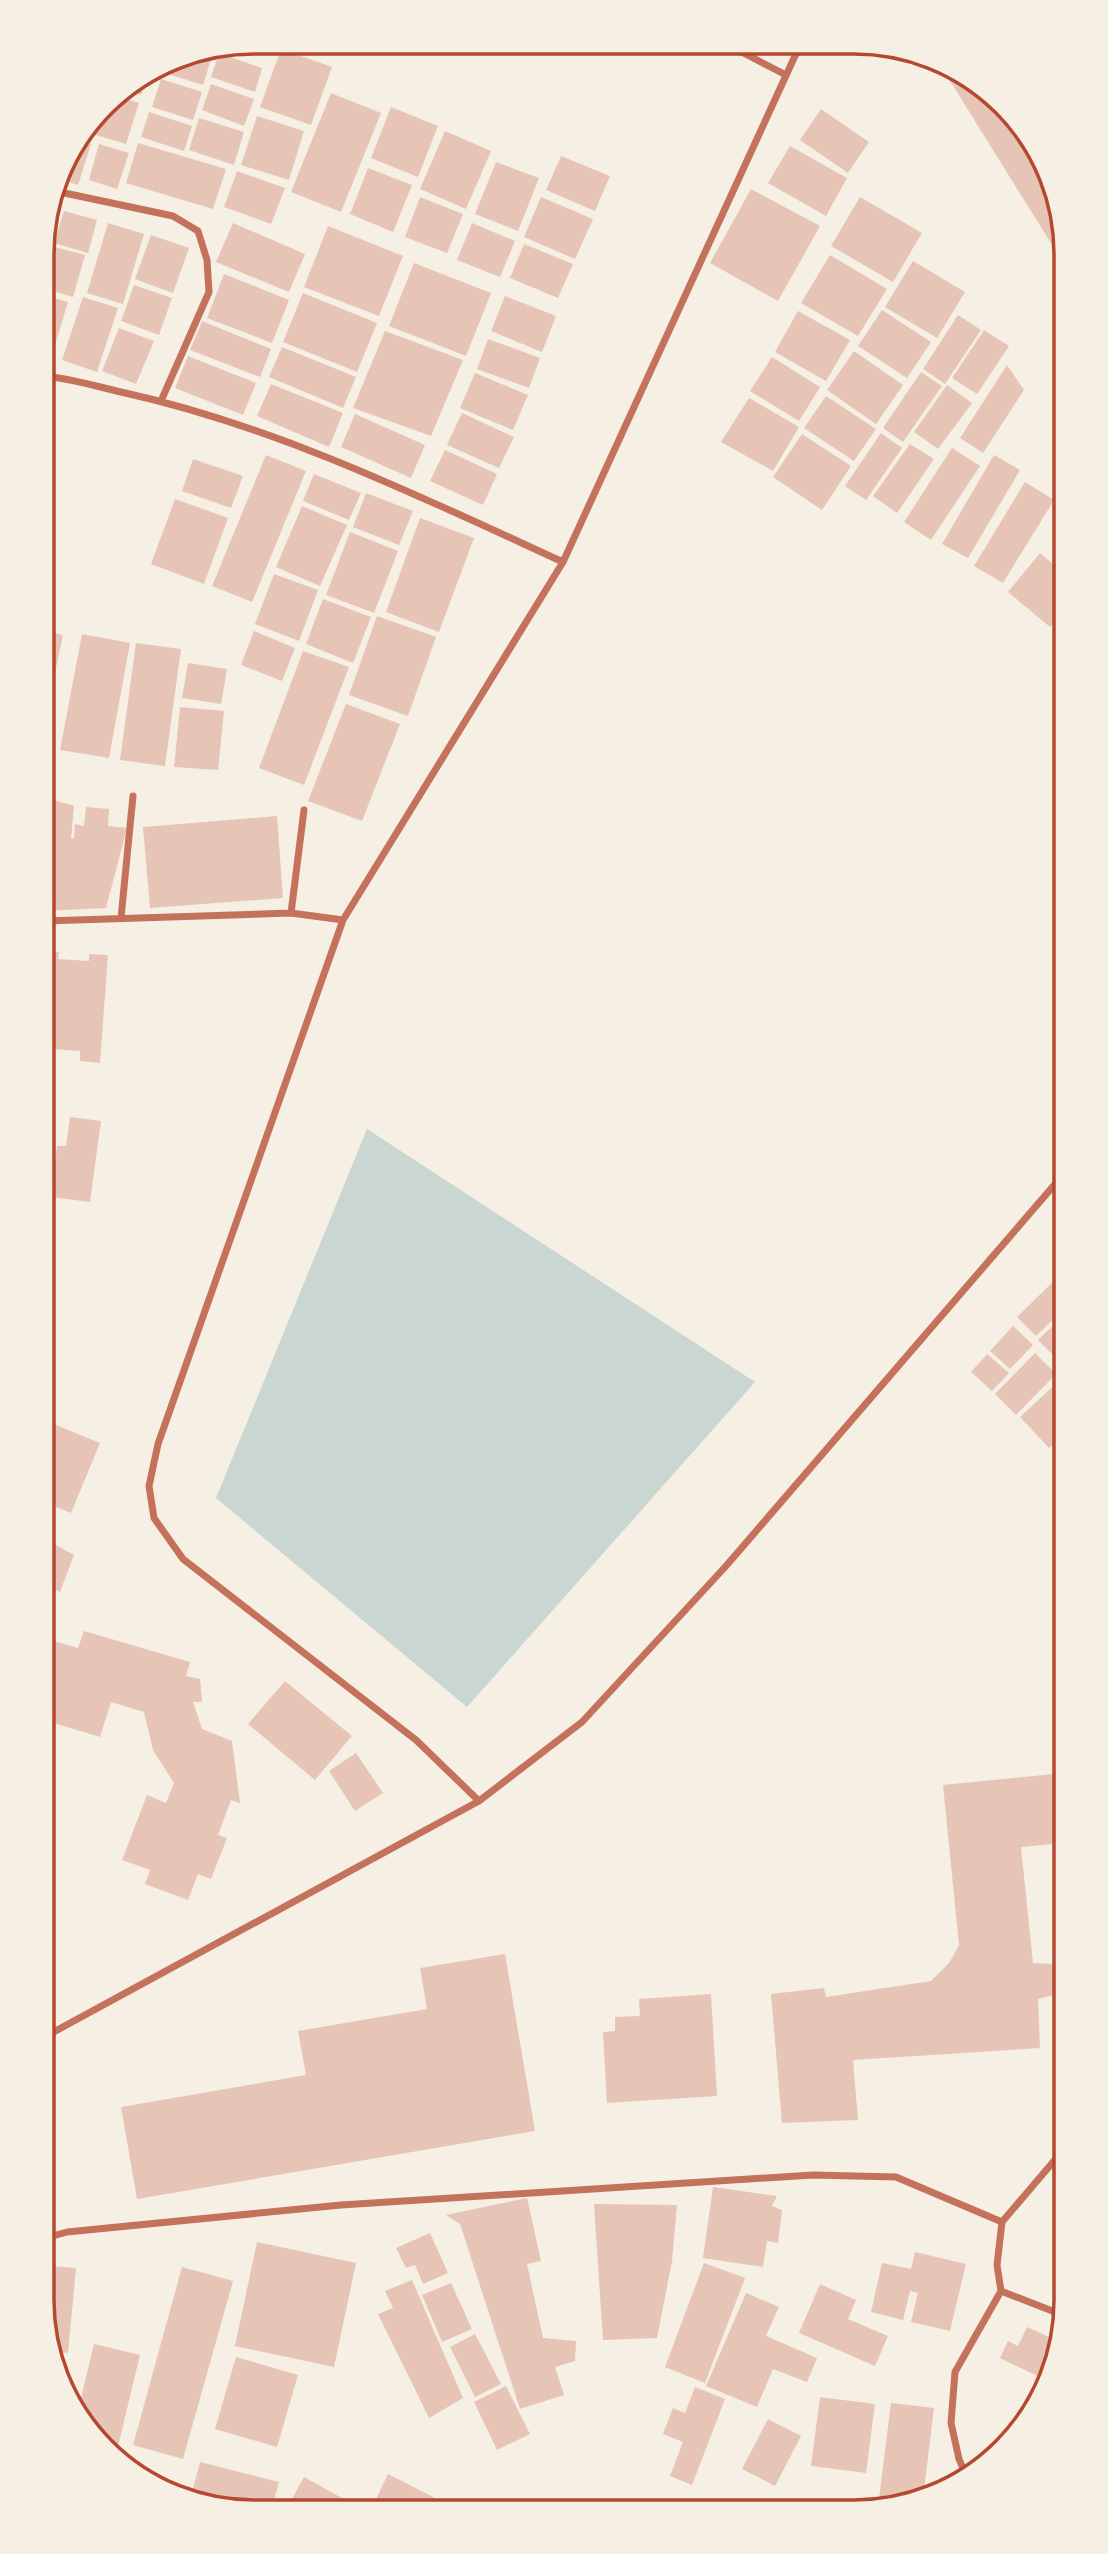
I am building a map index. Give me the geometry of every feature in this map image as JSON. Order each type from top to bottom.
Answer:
[{"type":"street","points":[[746,54],[786,75]]},
{"type":"street","points":[[479,1801],[416,1740],[183,1559],[154,1518],[149,1486],[159,1444],[343,920],[563,562],[796,54]]},
{"type":"street","points":[[64,193],[173,216],[198,231],[208,260],[209,292],[161,401]]},
{"type":"street","points":[[55,379],[161,401],[254,429],[354,467],[563,562]]},
{"type":"street","points":[[121,918],[133,796]]},
{"type":"street","points":[[291,913],[304,810]]},
{"type":"street","points":[[55,921],[291,913],[343,920]]},
{"type":"street","points":[[54,2032],[479,1801],[582,1723],[726,1566],[1054,1187]]},
{"type":"street","points":[[963,2467],[951,2423],[955,2372],[1001,2291],[997,2265],[1002,2222],[1053,2162]]},
{"type":"street","points":[[54,2235],[341,2205],[813,2175],[896,2177],[1002,2222]]},
{"type":"street","points":[[1001,2291],[1053,2311]]},
{"type":"shaded area","points":[[367,1129],[755,1382],[467,1707],[216,1498]]},
{"type":"building","points":[[279,55],[298,55],[332,67],[311,125],[260,107]]},
{"type":"building","points":[[229,56],[262,68],[255,92],[211,77],[217,58]]},
{"type":"building","points":[[211,59],[203,85],[168,74]]},
{"type":"building","points":[[161,79],[202,92],[193,120],[152,107]]},
{"type":"building","points":[[949,79],[986,104],[1012,132],[1027,154],[1047,202],[1053,247]]},
{"type":"building","points":[[211,84],[254,99],[244,126],[202,110]]},
{"type":"building","points":[[331,93],[381,113],[341,212],[291,192]]},
{"type":"building","points":[[128,99],[139,103],[126,144],[94,134]]},
{"type":"building","points":[[391,107],[438,126],[418,177],[371,158]]},
{"type":"building","points":[[821,109],[869,142],[848,173],[800,140]]},
{"type":"building","points":[[149,112],[192,126],[184,151],[141,137]]},
{"type":"building","points":[[257,116],[304,131],[289,180],[241,165]]},
{"type":"building","points":[[199,118],[244,132],[234,165],[189,150]]},
{"type":"building","points":[[445,131],[491,151],[466,209],[420,189]]},
{"type":"building","points":[[88,143],[91,144],[78,185],[68,182]]},
{"type":"building","points":[[138,143],[226,169],[213,209],[126,183]]},
{"type":"building","points":[[99,144],[129,153],[117,189],[89,180]]},
{"type":"building","points":[[790,146],[847,178],[826,216],[768,183]]},
{"type":"building","points":[[561,156],[610,176],[595,211],[546,190]]},
{"type":"building","points":[[496,162],[539,178],[518,231],[475,214]]},
{"type":"building","points":[[368,168],[412,185],[393,232],[350,214]]},
{"type":"building","points":[[237,171],[285,188],[271,224],[224,207]]},
{"type":"building","points":[[751,189],[820,226],[778,301],[710,263]]},
{"type":"building","points":[[420,197],[463,214],[447,253],[405,237]]},
{"type":"building","points":[[541,197],[593,219],[575,259],[524,237]]},
{"type":"building","points":[[860,197],[922,233],[893,282],[831,246]]},
{"type":"building","points":[[64,211],[97,220],[88,253],[55,243]]},
{"type":"building","points":[[108,223],[144,234],[123,304],[87,293]]},
{"type":"building","points":[[233,223],[305,254],[289,292],[216,262]]},
{"type":"building","points":[[472,223],[515,241],[500,277],[457,260]]},
{"type":"building","points":[[328,226],[403,256],[379,316],[304,287]]},
{"type":"building","points":[[151,235],[189,248],[173,293],[135,279]]},
{"type":"building","points":[[524,244],[573,264],[558,298],[510,278]]},
{"type":"building","points":[[55,247],[85,255],[73,297],[55,292]]},
{"type":"building","points":[[830,255],[887,289],[858,336],[801,303]]},
{"type":"building","points":[[913,261],[965,292],[937,338],[885,307]]},
{"type":"building","points":[[414,263],[491,293],[466,356],[389,326]]},
{"type":"building","points":[[224,274],[289,300],[272,343],[207,318]]},
{"type":"building","points":[[134,285],[172,298],[159,335],[121,321]]},
{"type":"building","points":[[303,293],[377,323],[357,372],[283,342]]},
{"type":"building","points":[[505,296],[556,316],[542,352],[491,331]]},
{"type":"building","points":[[83,297],[118,308],[97,372],[62,360]]},
{"type":"building","points":[[55,298],[68,302],[55,346]]},
{"type":"building","points":[[882,310],[931,342],[907,378],[858,346]]},
{"type":"building","points":[[798,311],[850,340],[826,381],[775,352]]},
{"type":"building","points":[[958,315],[981,330],[945,384],[923,369]]},
{"type":"building","points":[[202,321],[271,349],[260,377],[190,350]]},
{"type":"building","points":[[119,328],[154,341],[136,384],[102,371]]},
{"type":"building","points":[[984,330],[1009,346],[977,394],[952,378]]},
{"type":"building","points":[[385,331],[463,360],[431,436],[353,408]]},
{"type":"building","points":[[488,339],[540,358],[529,388],[477,369]]},
{"type":"building","points":[[282,347],[356,377],[343,408],[269,377]]},
{"type":"building","points":[[854,351],[903,385],[876,424],[827,390]]},
{"type":"building","points":[[188,356],[256,383],[243,415],[175,388]]},
{"type":"building","points":[[772,357],[820,387],[799,421],[750,391]]},
{"type":"building","points":[[1007,365],[1024,390],[983,453],[960,438]]},
{"type":"building","points":[[921,372],[942,386],[903,442],[883,428]]},
{"type":"building","points":[[475,373],[528,395],[513,430],[460,408]]},
{"type":"building","points":[[271,384],[343,413],[329,447],[257,416]]},
{"type":"building","points":[[947,385],[972,403],[938,449],[914,432]]},
{"type":"building","points":[[826,396],[876,429],[854,461],[804,428]]},
{"type":"building","points":[[749,398],[799,427],[773,471],[721,442]]},
{"type":"building","points":[[462,413],[514,437],[499,468],[447,445]]},
{"type":"building","points":[[355,414],[425,445],[411,478],[341,447]]},
{"type":"building","points":[[881,433],[902,448],[866,500],[845,486]]},
{"type":"building","points":[[802,434],[851,466],[822,510],[773,477]]},
{"type":"building","points":[[910,444],[934,459],[897,513],[873,496]]},
{"type":"building","points":[[952,448],[980,466],[931,540],[904,522]]},
{"type":"building","points":[[445,450],[497,474],[483,505],[430,481]]},
{"type":"building","points":[[266,455],[306,471],[252,602],[212,586]]},
{"type":"building","points":[[994,455],[1020,470],[968,558],[942,544]]},
{"type":"building","points":[[193,459],[243,476],[231,508],[182,491]]},
{"type":"building","points":[[314,474],[361,493],[349,520],[303,501]]},
{"type":"building","points":[[1025,482],[1054,500],[1003,583],[974,566]]},
{"type":"building","points":[[366,493],[413,511],[399,545],[353,527]]},
{"type":"building","points":[[175,499],[228,518],[204,584],[151,564]]},
{"type":"building","points":[[302,506],[347,525],[320,586],[276,567]]},
{"type":"building","points":[[420,518],[474,538],[439,632],[386,612]]},
{"type":"building","points":[[350,532],[398,551],[374,613],[326,595]]},
{"type":"building","points":[[1040,553],[1054,565],[1054,623],[1050,627],[1008,592]]},
{"type":"building","points":[[274,574],[318,590],[299,641],[255,624]]},
{"type":"building","points":[[323,599],[371,617],[353,663],[306,644]]},
{"type":"building","points":[[377,616],[436,637],[408,716],[349,695]]},
{"type":"building","points":[[254,631],[295,648],[282,681],[241,665]]},
{"type":"building","points":[[55,633],[63,635],[55,674]]},
{"type":"building","points":[[82,634],[130,643],[109,758],[60,750]]},
{"type":"building","points":[[136,643],[181,649],[165,766],[120,760]]},
{"type":"building","points":[[303,651],[349,667],[304,785],[259,768]]},
{"type":"building","points":[[188,663],[227,669],[221,704],[182,698]]},
{"type":"building","points":[[346,704],[400,724],[362,821],[308,801]]},
{"type":"building","points":[[180,707],[224,711],[218,770],[174,767]]},
{"type":"building","points":[[55,800],[74,806],[71,838],[74,838],[75,824],[84,826],[86,807],[109,809],[108,826],[127,828],[106,908],[55,911]]},
{"type":"building","points":[[277,816],[283,898],[150,908],[143,827]]},
{"type":"building","points":[[55,952],[59,952],[58,959],[89,961],[89,954],[108,955],[100,1063],[80,1061],[80,1051],[55,1049]]},
{"type":"building","points":[[70,1117],[101,1121],[90,1202],[55,1197],[57,1146],[66,1146]]},
{"type":"building","points":[[1054,1281],[1053,1319],[1036,1336],[1017,1317]]},
{"type":"building","points":[[1053,1325],[1053,1355],[1038,1340]]},
{"type":"building","points":[[1013,1326],[1033,1345],[1010,1369],[990,1351]]},
{"type":"building","points":[[1035,1353],[1053,1371],[1053,1377],[1016,1415],[995,1394]]},
{"type":"building","points":[[987,1354],[1009,1373],[992,1391],[971,1372]]},
{"type":"building","points":[[1053,1386],[1053,1444],[1049,1448],[1020,1417]]},
{"type":"building","points":[[54,1424],[100,1443],[71,1513],[54,1506]]},
{"type":"building","points":[[54,1544],[74,1555],[60,1592],[54,1589]]},
{"type":"building","points":[[84,1631],[190,1662],[186,1676],[200,1679],[202,1702],[193,1702],[202,1729],[232,1741],[240,1803],[231,1800],[218,1835],[227,1838],[211,1879],[198,1874],[188,1900],[145,1884],[150,1870],[122,1860],[147,1795],[166,1803],[174,1783],[153,1750],[144,1712],[111,1702],[100,1737],[54,1723],[54,1641],[78,1648]]},
{"type":"building","points":[[285,1681],[352,1736],[315,1780],[248,1724]]},
{"type":"building","points":[[356,1753],[383,1793],[355,1811],[329,1771]]},
{"type":"building","points":[[1053,1774],[1053,1844],[1021,1847],[1033,1963],[1053,1964],[1053,1995],[1038,1999],[1040,2048],[853,2060],[858,2120],[782,2123],[771,1994],[824,1988],[826,1997],[931,1981],[949,1963],[959,1945],[943,1785]]},
{"type":"building","points":[[505,1954],[535,2131],[137,2199],[121,2107],[306,2075],[298,2031],[427,2009],[420,1968]]},
{"type":"building","points":[[711,1994],[717,2096],[607,2103],[603,2032],[615,2031],[615,2017],[640,2016],[639,1999]]},
{"type":"building","points":[[713,2187],[777,2196],[772,2206],[782,2210],[778,2243],[767,2241],[763,2267],[703,2258]]},
{"type":"building","points":[[527,2198],[541,2261],[527,2264],[543,2338],[576,2341],[575,2361],[555,2367],[564,2395],[520,2409],[460,2224],[446,2215]]},
{"type":"building","points":[[594,2204],[677,2205],[672,2261],[657,2338],[603,2340]]},
{"type":"building","points":[[430,2233],[448,2273],[423,2284],[415,2265],[406,2268],[396,2248]]},
{"type":"building","points":[[257,2242],[356,2263],[334,2367],[235,2346]]},
{"type":"building","points":[[915,2252],[966,2264],[950,2331],[911,2322],[918,2293],[910,2291],[903,2320],[871,2312],[882,2263],[911,2269]]},
{"type":"building","points":[[704,2263],[745,2278],[705,2383],[665,2367]]},
{"type":"building","points":[[54,2266],[76,2268],[68,2353],[61,2352],[56,2326]]},
{"type":"building","points":[[182,2267],[233,2281],[183,2459],[133,2445]]},
{"type":"building","points":[[412,2280],[463,2398],[429,2418],[378,2314],[393,2308],[385,2291]]},
{"type":"building","points":[[451,2283],[472,2329],[442,2342],[422,2295]]},
{"type":"building","points":[[820,2284],[856,2300],[848,2319],[888,2336],[875,2366],[799,2333]]},
{"type":"building","points":[[746,2293],[779,2307],[766,2336],[817,2358],[807,2382],[773,2369],[757,2407],[706,2386]]},
{"type":"building","points":[[1027,2327],[1050,2338],[1038,2376],[1000,2358],[1008,2341],[1018,2346]]},
{"type":"building","points":[[475,2334],[501,2384],[475,2397],[450,2347]]},
{"type":"building","points":[[94,2344],[140,2355],[118,2446],[104,2432],[81,2398]]},
{"type":"building","points":[[236,2357],[298,2375],[277,2447],[215,2429]]},
{"type":"building","points":[[506,2386],[530,2434],[497,2450],[474,2402]]},
{"type":"building","points":[[695,2387],[725,2399],[692,2485],[670,2476],[683,2442],[663,2434],[673,2408],[685,2413]]},
{"type":"building","points":[[820,2397],[875,2404],[866,2473],[811,2466]]},
{"type":"building","points":[[891,2403],[934,2408],[924,2486],[879,2498]]},
{"type":"building","points":[[768,2419],[801,2436],[775,2486],[742,2469]]},
{"type":"building","points":[[200,2462],[279,2482],[274,2500],[215,2496],[193,2490]]},
{"type":"building","points":[[388,2474],[439,2500],[376,2500]]},
{"type":"building","points":[[304,2477],[345,2500],[291,2500]]}]
